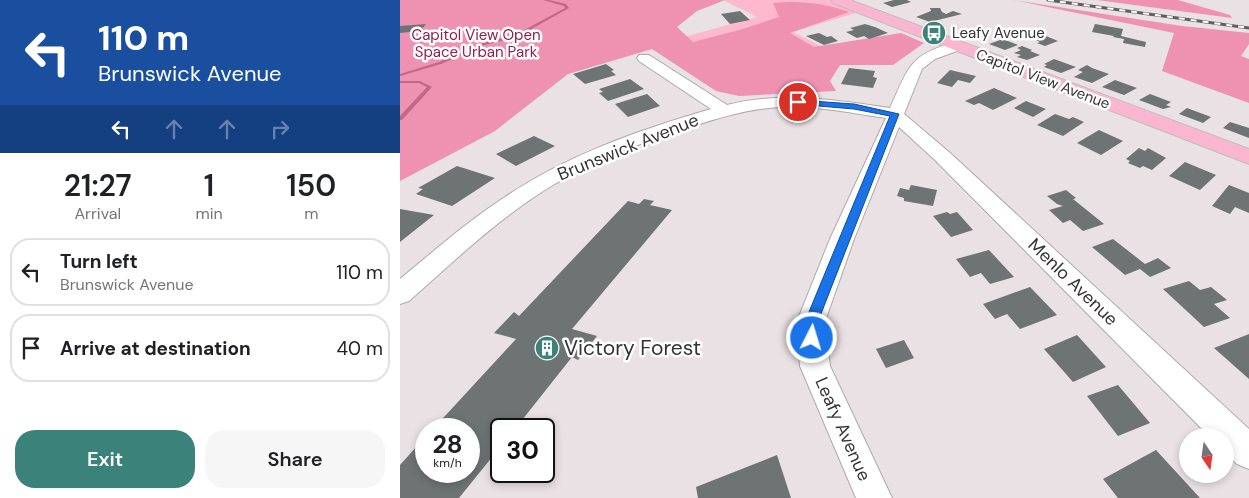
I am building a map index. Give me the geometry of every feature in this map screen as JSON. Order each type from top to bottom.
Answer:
[{"type":"main road","name":"Capitol View Avenue","points":[[838,0],[1249,157]]},
{"type":"street","name":"Leafy Avenue","points":[[874,498],[815,366],[810,324],[894,114],[916,67],[930,56],[956,46]]},
{"type":"street","points":[[644,58],[724,110]]},
{"type":"street","name":"Brunswick Avenue","points":[[400,294],[480,226],[529,190],[598,155],[658,131],[724,110],[767,103],[808,102],[894,114]]},
{"type":"street","name":"Menlo Avenue","points":[[894,114],[942,156],[1249,452]]},
{"type":"shaded area","points":[[723,0],[829,0],[859,12],[793,32],[841,56],[662,43],[757,17]]},
{"type":"green space","name":"Capitol View Open Space Urban Park","points":[[400,0],[725,0],[697,11],[677,27],[693,42],[779,17],[773,3],[802,2],[831,6],[849,12],[790,33],[814,47],[901,33],[924,43],[893,65],[840,65],[830,81],[836,91],[739,96],[716,91],[652,49],[568,74],[495,131],[400,181]]},
{"type":"green space","points":[[1013,0],[1182,26],[1249,33],[1249,44],[1241,56],[1249,59],[1249,103],[1162,71],[1174,33]]},
{"type":"green space","points":[[1097,0],[1178,0],[1230,15],[1232,18]]},
{"type":"building","points":[[894,0],[907,0],[911,2],[892,7],[883,3]]},
{"type":"building","points":[[930,8],[940,8],[946,14],[953,11],[962,14],[930,22],[916,17],[931,11]]},
{"type":"building","points":[[740,11],[750,20],[730,24],[721,14]]},
{"type":"building","points":[[426,24],[420,31],[400,33],[400,26]]},
{"type":"building","points":[[865,24],[888,33],[869,39],[864,36],[857,38],[846,32],[854,30],[850,28]]},
{"type":"building","points":[[1095,24],[1123,29],[1121,36],[1146,42],[1145,47],[1123,43],[1124,39],[1114,36],[1092,32]]},
{"type":"building","points":[[819,33],[827,37],[831,36],[838,41],[824,45],[806,36]]},
{"type":"building","points":[[1046,36],[1058,41],[1045,46],[1037,43],[1040,42],[1036,40]]},
{"type":"building","points":[[1003,39],[1018,45],[1005,50],[989,44]]},
{"type":"building","points":[[1022,46],[1040,55],[1027,60],[1017,57],[1021,55],[1014,53],[1021,50],[1017,48]]},
{"type":"building","points":[[1054,59],[1076,67],[1061,73],[1044,67],[1047,65],[1044,64]]},
{"type":"building","points":[[606,64],[614,70],[611,71],[616,75],[585,84],[573,74]]},
{"type":"building","points":[[1087,65],[1109,74],[1092,83],[1074,77],[1083,72],[1078,70]]},
{"type":"building","points":[[849,68],[875,71],[873,77],[877,78],[873,88],[841,84]]},
{"type":"building","points":[[950,70],[976,76],[970,83],[958,80],[952,87],[937,83]]},
{"type":"building","points":[[630,79],[644,89],[608,101],[599,93],[603,92],[599,89]]},
{"type":"building","points":[[1115,80],[1137,88],[1124,95],[1102,87]]},
{"type":"building","points":[[994,88],[1017,98],[993,110],[979,103],[974,105],[965,101]]},
{"type":"building","points":[[647,94],[660,106],[628,117],[615,104]]},
{"type":"building","points":[[1150,94],[1171,102],[1166,105],[1171,107],[1163,109],[1139,100]]},
{"type":"building","points":[[1026,101],[1046,109],[1033,117],[1014,108]]},
{"type":"building","points":[[1187,108],[1211,117],[1203,123],[1179,114]]},
{"type":"building","points":[[1055,114],[1069,119],[1073,117],[1084,122],[1063,136],[1037,125]]},
{"type":"building","points":[[1230,122],[1249,128],[1249,138],[1223,128]]},
{"type":"building","points":[[1099,130],[1123,141],[1101,155],[1077,143]]},
{"type":"building","points":[[534,136],[555,146],[516,166],[496,154]]},
{"type":"building","points":[[1139,148],[1145,151],[1148,148],[1166,158],[1152,170],[1128,163],[1130,161],[1126,159]]},
{"type":"building","points":[[1185,162],[1216,175],[1200,190],[1169,176]]},
{"type":"building","points":[[457,166],[495,178],[452,206],[416,194],[423,189],[418,188]]},
{"type":"building","points":[[911,185],[937,190],[933,206],[904,201],[904,198],[897,196],[900,188],[909,190]]},
{"type":"building","points":[[1229,185],[1249,193],[1249,213],[1235,207],[1230,214],[1212,206]]},
{"type":"building","points":[[1066,190],[1076,198],[1073,199],[1104,224],[1083,231],[1070,220],[1063,223],[1049,210],[1063,206],[1047,196]]},
{"type":"building","name":"Victory Forest","points":[[644,199],[654,201],[650,205],[672,210],[572,329],[597,336],[578,360],[572,357],[524,418],[490,418],[490,460],[480,472],[480,418],[443,418],[516,339],[494,333],[514,312],[519,316],[628,201],[639,204]]},
{"type":"building","points":[[400,209],[434,215],[400,242]]},
{"type":"building","points":[[947,212],[950,214],[957,212],[973,230],[951,237],[933,216]]},
{"type":"building","points":[[1113,239],[1145,264],[1158,258],[1171,268],[1150,277],[1140,269],[1125,275],[1092,247]]},
{"type":"building","points":[[989,250],[1014,277],[990,284],[981,273],[970,277],[956,259]]},
{"type":"building","points":[[1189,281],[1200,290],[1211,287],[1227,300],[1214,304],[1230,318],[1204,327],[1163,289]]},
{"type":"building","points":[[1030,287],[1057,315],[1020,329],[1007,314],[995,319],[983,304]]},
{"type":"building","points":[[1249,334],[1249,379],[1214,348]]},
{"type":"building","points":[[1077,335],[1106,367],[1073,382],[1044,349]]},
{"type":"building","points":[[904,340],[914,358],[886,368],[876,349]]},
{"type":"building","points":[[1118,385],[1150,423],[1118,436],[1087,396]]},
{"type":"building","name":"Victory Forest","points":[[415,448],[415,483],[471,483],[459,498],[400,498],[400,465]]},
{"type":"building","points":[[1156,450],[1179,475],[1179,483],[1186,483],[1200,498],[1118,498],[1103,479]]},
{"type":"building","points":[[777,455],[791,498],[698,498],[696,487]]},
{"type":"waterway","points":[[400,75],[440,63],[484,44],[516,36],[567,8],[565,5],[545,0]]},
{"type":"waterway","points":[[400,82],[420,82],[430,87],[400,119]]},
{"type":"railway","points":[[1048,0],[1249,28]]},
{"type":"place","name":"Leafy Avenue","points":[[934,33]]},
{"type":"place","name":"Victory Forest","points":[[547,348]]},
{"type":"route","points":[[798,102],[854,107],[894,114],[888,133],[842,239],[810,324],[812,338]]}]
